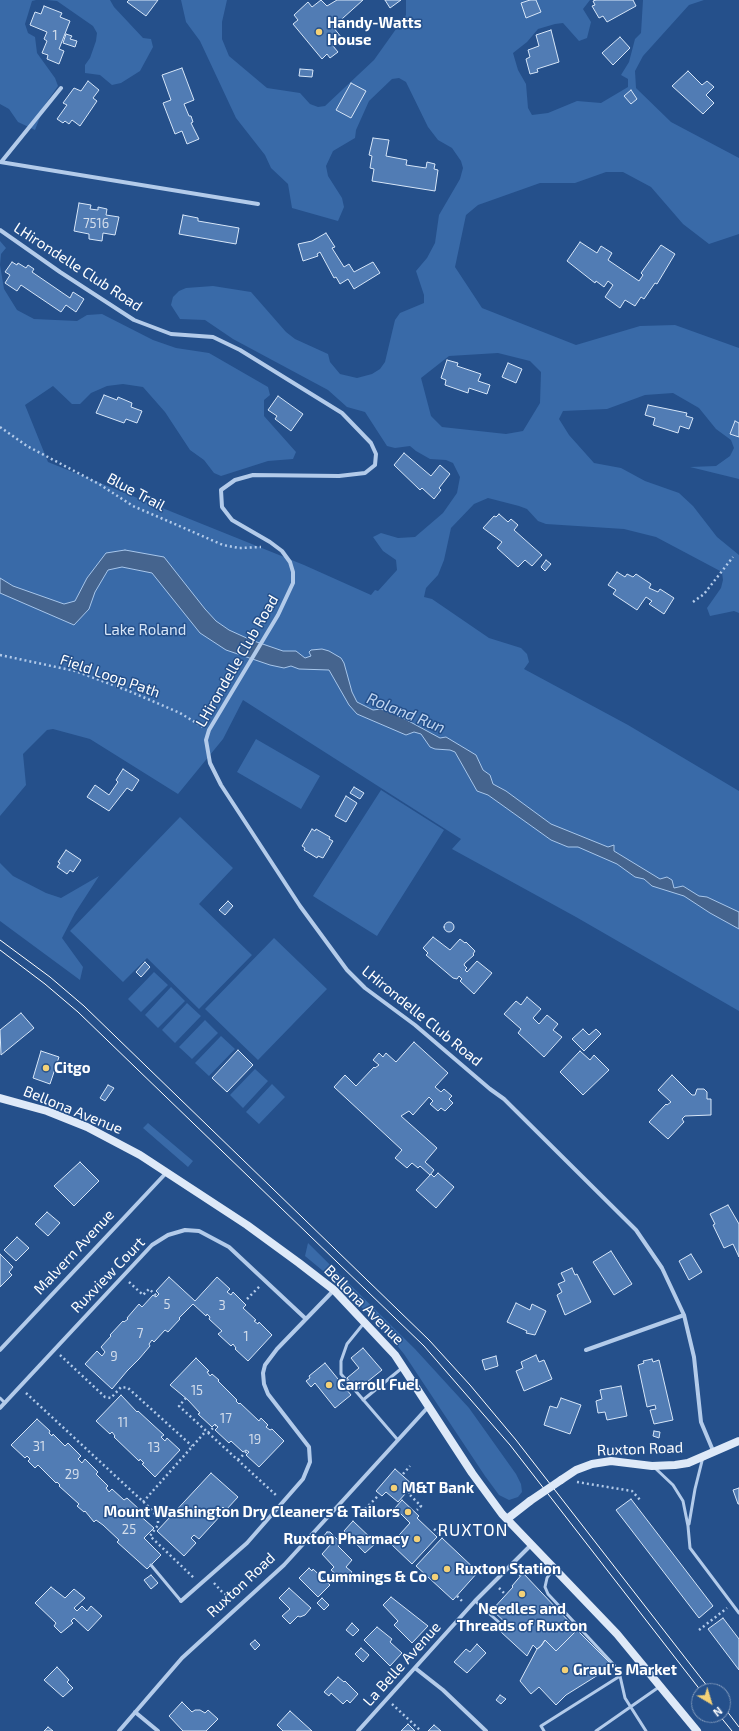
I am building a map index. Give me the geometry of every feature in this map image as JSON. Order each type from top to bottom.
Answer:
[{"type":"main road","name":"Bellona Avenue","points":[[0,1098],[47,1112],[86,1127],[127,1147],[167,1172],[300,1263],[334,1290],[365,1321],[404,1367],[472,1473],[507,1518],[617,1634],[697,1731]]},
{"type":"main road","name":"Ruxton Road","points":[[507,1518],[530,1500],[576,1470],[611,1461],[652,1466],[675,1466],[714,1453],[739,1441]]},
{"type":"street","points":[[61,88],[1,162],[88,178],[258,204]]},
{"type":"street","name":"LHirondelle Club Road","points":[[0,230],[60,272],[134,320],[170,334],[213,337],[240,350],[342,412],[371,443],[376,454],[375,465],[365,473],[339,476],[253,475],[235,480],[221,490],[222,507],[232,520],[270,542],[282,551],[290,562],[293,572],[293,583],[278,615],[209,730],[206,740],[206,750],[210,763],[221,784],[300,906],[347,970],[382,1001],[415,1025],[490,1089],[504,1099],[636,1230],[650,1250],[672,1289],[684,1315],[694,1357],[701,1422],[714,1453]]},
{"type":"street","name":"Malvern Avenue","points":[[0,1350],[167,1172]]},
{"type":"street","name":"Ruxview Court","points":[[0,1408],[152,1245],[168,1235],[185,1230],[199,1231],[229,1247],[306,1319]]},
{"type":"street","points":[[181,1600],[247,1543],[303,1479],[310,1462],[311,1455],[309,1447],[268,1394],[264,1384],[263,1373],[265,1364],[277,1349],[334,1290]]},
{"type":"street","points":[[586,1350],[684,1315]]},
{"type":"street","name":"Ruxton Road","points":[[118,1731],[182,1658],[284,1565],[429,1405]]},
{"type":"street","name":"La Belle Avenue","points":[[358,1731],[474,1601],[531,1545]]},
{"type":"street","points":[[415,1668],[449,1695],[486,1731]]},
{"type":"street","points":[[135,1712],[158,1731]]},
{"type":"lane","points":[[365,1321],[347,1344],[340,1368],[341,1374],[397,1440]]},
{"type":"lane","points":[[363,1400],[404,1367]]},
{"type":"lane","points":[[0,1398],[5,1402]]},
{"type":"lane","points":[[688,1526],[703,1457]]},
{"type":"lane","points":[[652,1466],[673,1485],[682,1502],[688,1526],[690,1548],[739,1613]]},
{"type":"lane","points":[[151,1565],[181,1600]]},
{"type":"lane","points":[[555,1568],[547,1578],[545,1587],[548,1594],[614,1665],[620,1676],[630,1708],[646,1731]]},
{"type":"lane","points":[[474,1601],[501,1624]]},
{"type":"lane","points":[[544,1731],[541,1726],[620,1676]]},
{"type":"lane","points":[[596,1731],[660,1686]]},
{"type":"path","name":"Blue Trail","points":[[0,427],[27,446],[99,484],[133,506],[223,545],[239,548],[263,547],[270,542]]},
{"type":"path","points":[[692,602],[704,594],[733,557]]},
{"type":"path","name":"Field Loop Path","points":[[0,655],[75,671],[174,710],[209,730]]},
{"type":"path","points":[[122,1276],[143,1295],[149,1288],[157,1296]]},
{"type":"path","points":[[247,1299],[266,1280]]},
{"type":"path","points":[[54,1349],[70,1366],[105,1397],[111,1398],[121,1387],[128,1388],[192,1446]]},
{"type":"path","points":[[19,1387],[143,1502],[158,1518],[158,1525],[150,1536],[200,1584]]},
{"type":"path","points":[[186,1398],[179,1406],[284,1502]]},
{"type":"path","points":[[143,1502],[192,1446],[216,1425]]},
{"type":"path","points":[[238,1460],[247,1451]]},
{"type":"path","points":[[404,1474],[410,1466]]},
{"type":"path","points":[[576,1482],[632,1491],[641,1501]]},
{"type":"path","points":[[413,1488],[408,1493],[422,1506],[417,1510]]},
{"type":"path","points":[[366,1509],[379,1495]]},
{"type":"path","points":[[434,1529],[441,1535]]},
{"type":"path","points":[[516,1572],[522,1577]]},
{"type":"path","points":[[209,1577],[224,1593],[227,1595],[232,1594],[242,1604]]},
{"type":"path","points":[[457,1596],[462,1601]]},
{"type":"path","points":[[699,1630],[732,1604]]},
{"type":"path","points":[[387,1699],[421,1731]]},
{"type":"green space","points":[[0,0],[36,0],[32,1],[25,24],[28,33],[35,37],[37,53],[55,78],[58,86],[44,106],[35,130],[18,122],[9,109],[0,104]]},
{"type":"green space","points":[[47,0],[110,0],[114,7],[143,38],[151,39],[153,47],[140,71],[121,83],[112,85],[100,75],[85,73],[85,65],[90,58],[97,33],[93,26],[57,1]]},
{"type":"green space","name":"Lake Roland","points":[[181,0],[227,0],[222,22],[222,39],[229,56],[267,88],[300,93],[310,104],[318,107],[325,106],[374,60],[406,15],[406,0],[590,0],[583,9],[591,22],[587,38],[579,41],[563,23],[555,24],[538,29],[527,42],[513,53],[518,70],[526,84],[528,108],[532,115],[548,113],[577,101],[601,103],[628,87],[628,79],[621,75],[629,62],[635,39],[641,33],[643,0],[704,0],[689,5],[643,56],[635,71],[636,88],[671,122],[739,158],[739,234],[709,244],[683,224],[651,187],[623,172],[606,172],[575,183],[540,183],[478,205],[466,215],[455,267],[482,308],[576,345],[640,326],[675,325],[739,348],[739,479],[690,467],[716,466],[730,456],[734,448],[731,440],[716,429],[699,408],[673,393],[645,395],[607,409],[563,411],[559,419],[569,435],[594,463],[621,468],[645,481],[679,493],[693,506],[717,537],[739,555],[739,613],[734,611],[710,616],[707,608],[721,588],[723,580],[722,572],[656,537],[624,529],[546,524],[538,521],[527,509],[488,498],[474,504],[451,528],[444,560],[438,575],[426,588],[424,597],[432,599],[489,638],[521,648],[527,654],[529,662],[524,669],[628,725],[739,791],[739,1011],[576,917],[452,849],[461,839],[243,700],[223,739],[178,794],[90,739],[53,729],[47,730],[23,754],[26,785],[0,816],[0,265],[4,289],[17,310],[34,319],[77,321],[87,315],[102,314],[153,340],[176,348],[209,353],[268,387],[270,395],[264,400],[264,416],[296,452],[293,459],[268,461],[221,476],[214,473],[204,460],[190,450],[165,412],[143,387],[123,384],[107,386],[91,393],[80,404],[72,404],[53,386],[25,405],[48,462],[304,565],[371,595],[375,590],[378,591],[397,570],[396,560],[383,551],[373,537],[381,533],[398,538],[415,537],[443,513],[457,493],[460,477],[453,463],[446,460],[430,459],[410,446],[395,448],[387,446],[365,412],[347,407],[328,390],[233,339],[205,320],[180,319],[171,305],[173,297],[179,291],[186,288],[213,286],[251,292],[286,332],[295,339],[328,354],[330,362],[340,374],[357,378],[372,374],[380,369],[385,362],[395,320],[400,313],[424,303],[424,295],[416,271],[427,258],[435,243],[439,215],[460,179],[463,168],[461,161],[452,148],[438,140],[428,127],[406,82],[399,78],[392,79],[369,101],[356,130],[355,138],[333,151],[326,166],[328,176],[342,198],[344,207],[338,221],[292,208],[288,184],[271,168],[265,155],[236,118],[200,41],[186,22]],"holes":[[[498,353],[530,361],[541,372],[540,403],[523,431],[506,434],[442,427],[431,416],[421,378],[449,356]]]},
{"type":"green space","points":[[0,241],[6,248],[1,254],[0,265]]},
{"type":"green space","points":[[256,739],[320,776],[301,809],[237,772]]},
{"type":"green space","points":[[381,790],[444,830],[377,936],[313,896]]},
{"type":"green space","points":[[180,817],[233,868],[199,904],[252,955],[199,1009],[147,958],[123,982],[70,931]]},
{"type":"green space","points":[[0,863],[13,876],[46,893],[61,898],[99,876],[75,913],[62,938],[83,967],[80,980],[0,921]]},
{"type":"green space","points":[[274,938],[327,989],[258,1060],[205,1009]]},
{"type":"green space","points":[[154,972],[168,985],[141,1012],[128,999]]},
{"type":"green space","points":[[171,987],[185,1001],[158,1028],[145,1015]]},
{"type":"green space","points":[[187,1003],[201,1016],[175,1043],[162,1030]]},
{"type":"green space","points":[[205,1020],[218,1033],[192,1059],[179,1047]]},
{"type":"green space","points":[[221,1036],[235,1049],[209,1076],[195,1063]]},
{"type":"green space","points":[[255,1069],[268,1081],[243,1108],[230,1095]]},
{"type":"green space","points":[[272,1084],[285,1097],[259,1124],[246,1112]]},
{"type":"green space","points":[[148,1123],[193,1161],[188,1167],[143,1128]]},
{"type":"green space","points":[[308,1243],[415,1349],[469,1408],[516,1474],[521,1484],[522,1492],[518,1497],[509,1500],[499,1495],[404,1354],[390,1337],[340,1285],[305,1256]]},
{"type":"shaded area","points":[[125,550],[164,557],[205,609],[216,621],[229,630],[251,640],[283,651],[296,651],[305,658],[311,656],[309,652],[311,650],[322,649],[341,658],[344,663],[352,692],[357,702],[373,710],[381,709],[403,718],[440,738],[446,737],[476,755],[483,770],[490,775],[493,784],[506,791],[551,824],[608,847],[614,845],[614,851],[660,879],[667,877],[672,880],[674,888],[683,886],[699,896],[707,897],[739,912],[739,929],[710,913],[684,896],[652,886],[644,879],[635,877],[617,864],[578,847],[568,847],[551,840],[488,795],[477,791],[455,752],[430,747],[421,734],[414,732],[406,735],[357,714],[349,705],[329,670],[299,669],[291,666],[284,668],[270,665],[226,650],[200,633],[152,573],[122,567],[108,570],[95,592],[89,609],[74,625],[0,593],[0,578],[13,586],[64,604],[75,601],[87,578],[106,553]]},
{"type":"building","points":[[129,0],[158,0],[146,16],[127,2]]},
{"type":"building","name":"Handy-Watts House","points":[[321,0],[327,6],[337,0],[363,0],[333,27],[342,38],[333,46],[338,52],[330,58],[327,54],[322,59],[293,24],[298,20],[294,15],[308,2],[312,7]]},
{"type":"building","points":[[385,0],[401,0],[390,8]]},
{"type":"building","points":[[536,0],[541,12],[526,18],[521,3]]},
{"type":"building","points":[[633,0],[636,6],[607,22],[603,16],[599,18],[592,6],[595,5],[593,1]]},
{"type":"building","points":[[44,6],[62,13],[60,17],[70,21],[59,49],[64,51],[59,64],[47,59],[48,55],[42,53],[47,41],[44,39],[47,32],[30,25],[35,12],[41,14]]},
{"type":"building","points":[[551,30],[559,62],[537,69],[538,72],[530,74],[526,59],[530,57],[528,50],[539,46],[536,35]]},
{"type":"building","points":[[66,34],[72,36],[70,39],[77,41],[75,47],[63,43]]},
{"type":"building","points":[[620,37],[630,48],[613,65],[602,53]]},
{"type":"building","points":[[182,68],[194,100],[184,104],[189,116],[191,116],[193,122],[191,123],[199,139],[187,144],[182,131],[175,134],[163,103],[171,100],[162,75]]},
{"type":"building","points":[[300,69],[313,70],[312,77],[299,76]]},
{"type":"building","points":[[688,71],[702,85],[707,81],[714,87],[706,95],[714,103],[703,114],[672,86]]},
{"type":"building","points":[[88,81],[99,90],[93,98],[97,101],[80,126],[72,120],[69,124],[65,121],[63,123],[57,119],[67,105],[63,103],[74,88],[81,91]]},
{"type":"building","points":[[351,83],[366,91],[351,118],[336,110]]},
{"type":"building","points":[[631,90],[637,99],[631,104],[624,96]]},
{"type":"building","points":[[373,138],[389,140],[386,156],[407,160],[406,165],[426,168],[427,162],[435,164],[434,169],[438,170],[435,191],[372,181],[374,169],[370,168],[372,156],[369,155]]},
{"type":"building","points":[[79,203],[91,205],[90,209],[98,210],[98,207],[107,209],[106,215],[119,217],[115,235],[103,233],[102,241],[89,239],[89,234],[74,231]]},
{"type":"building","points":[[183,215],[198,218],[198,221],[239,228],[236,244],[179,234]]},
{"type":"building","points":[[326,233],[335,247],[332,248],[344,267],[349,264],[354,272],[373,262],[380,273],[354,289],[348,279],[340,284],[336,277],[334,278],[320,252],[317,254],[318,256],[303,261],[298,244],[312,241]]},
{"type":"building","points":[[580,242],[597,253],[601,246],[612,253],[608,260],[639,281],[643,275],[641,273],[661,245],[675,254],[657,284],[655,283],[644,299],[641,297],[635,306],[625,300],[620,308],[605,297],[613,285],[608,281],[604,287],[596,281],[595,283],[567,261]]},
{"type":"building","points":[[12,262],[17,265],[18,263],[26,268],[28,265],[34,269],[32,272],[70,298],[73,292],[84,299],[76,312],[66,305],[61,312],[21,285],[17,291],[5,283],[10,275],[5,272]]},
{"type":"building","points":[[447,360],[458,363],[457,366],[481,374],[478,381],[490,385],[487,394],[469,388],[468,393],[445,385],[446,380],[441,378]]},
{"type":"building","points":[[508,363],[522,369],[516,383],[502,377]]},
{"type":"building","points":[[104,395],[117,400],[118,397],[132,403],[131,407],[142,411],[137,423],[126,419],[124,423],[96,413]]},
{"type":"building","points":[[278,396],[303,414],[291,431],[275,419],[277,416],[268,410]]},
{"type":"building","points":[[648,405],[687,413],[686,416],[693,418],[689,429],[680,426],[678,433],[653,425],[655,418],[645,415]]},
{"type":"building","points":[[735,421],[739,423],[739,437],[730,434]]},
{"type":"building","points":[[404,453],[431,476],[440,465],[450,474],[439,488],[441,490],[434,499],[422,488],[420,490],[394,465]]},
{"type":"building","points":[[499,514],[508,522],[511,519],[518,525],[514,530],[542,555],[532,566],[525,560],[518,567],[497,548],[502,542],[483,528],[494,516],[496,517]]},
{"type":"building","points":[[546,560],[551,564],[545,571],[541,567]]},
{"type":"building","points":[[617,572],[625,577],[627,574],[633,577],[636,574],[651,584],[649,588],[658,592],[660,589],[674,598],[664,614],[649,604],[652,601],[646,597],[637,610],[613,594],[616,590],[608,585]]},
{"type":"building","points":[[123,769],[139,780],[132,791],[127,788],[109,811],[87,797],[95,785],[109,795],[118,782],[116,780]]},
{"type":"building","points":[[354,787],[364,793],[360,799],[350,793]]},
{"type":"building","points":[[346,796],[357,803],[346,822],[335,816]]},
{"type":"building","points":[[312,829],[315,831],[316,829],[330,837],[329,839],[333,841],[323,858],[318,856],[317,858],[304,850],[305,848],[302,846]]},
{"type":"building","points":[[66,850],[81,860],[73,872],[70,870],[67,874],[57,867],[60,863],[58,862]]},
{"type":"building","points":[[228,901],[233,906],[225,915],[219,910]]},
{"type":"building","points":[[447,922],[451,922],[454,927],[451,932],[447,932],[444,929],[444,925]]},
{"type":"building","points":[[433,937],[450,950],[460,939],[465,943],[466,942],[475,951],[473,954],[474,955],[465,963],[464,965],[467,968],[465,970],[467,972],[477,961],[492,973],[474,994],[460,981],[462,979],[459,976],[457,979],[453,978],[426,955],[428,953],[423,948]]},
{"type":"building","points":[[145,962],[150,967],[141,977],[136,972]]},
{"type":"building","points":[[527,997],[541,1009],[533,1018],[539,1024],[547,1015],[558,1024],[553,1030],[562,1037],[544,1057],[518,1033],[521,1029],[504,1014],[516,1001],[521,1005]]},
{"type":"building","points":[[21,1013],[34,1028],[1,1055],[0,1030]]},
{"type":"building","points":[[583,1029],[589,1035],[596,1029],[601,1034],[584,1051],[572,1039]]},
{"type":"building","points":[[414,1042],[448,1073],[435,1087],[441,1092],[444,1089],[452,1096],[449,1099],[453,1103],[445,1111],[441,1108],[438,1111],[430,1104],[433,1101],[429,1097],[413,1115],[409,1111],[401,1116],[437,1148],[425,1162],[434,1170],[430,1175],[420,1166],[418,1168],[412,1163],[407,1168],[395,1158],[402,1150],[334,1087],[345,1075],[356,1086],[374,1067],[375,1068],[379,1065],[373,1060],[379,1053],[383,1057],[386,1053],[396,1062]]},
{"type":"building","points":[[238,1050],[253,1065],[227,1092],[212,1078]]},
{"type":"building","name":"Citgo","points":[[41,1051],[59,1057],[50,1084],[33,1078]]},
{"type":"building","points":[[580,1051],[590,1060],[594,1055],[609,1070],[583,1095],[560,1072]]},
{"type":"building","points":[[672,1075],[692,1095],[695,1095],[697,1089],[704,1089],[707,1092],[707,1099],[711,1099],[711,1115],[685,1116],[682,1119],[684,1122],[668,1139],[649,1122],[666,1104],[667,1105],[671,1102],[658,1090]]},
{"type":"building","points":[[108,1085],[114,1088],[105,1101],[100,1098]]},
{"type":"building","points":[[80,1162],[99,1181],[74,1206],[54,1186]]},
{"type":"building","points":[[438,1173],[454,1187],[436,1208],[416,1190],[431,1174],[434,1177]]},
{"type":"building","points":[[728,1205],[739,1224],[739,1257],[733,1244],[724,1248],[713,1225],[715,1224],[710,1214]]},
{"type":"building","points":[[47,1212],[60,1223],[48,1236],[35,1224]]},
{"type":"building","points":[[17,1237],[29,1248],[16,1261],[4,1250]]},
{"type":"building","points":[[611,1251],[632,1284],[614,1295],[593,1262]]},
{"type":"building","points":[[0,1254],[13,1267],[9,1272],[12,1275],[0,1287]]},
{"type":"building","points":[[691,1254],[702,1272],[689,1280],[679,1261]]},
{"type":"building","points":[[572,1268],[575,1275],[577,1274],[591,1302],[565,1315],[557,1295],[562,1292],[558,1284],[565,1281],[561,1273]]},
{"type":"building","points":[[169,1277],[195,1301],[217,1277],[230,1289],[227,1292],[231,1295],[233,1292],[246,1305],[243,1308],[256,1320],[254,1321],[258,1324],[259,1322],[272,1335],[248,1361],[235,1349],[236,1348],[233,1344],[231,1346],[218,1334],[222,1331],[209,1319],[210,1317],[207,1314],[206,1316],[193,1304],[168,1332],[165,1330],[154,1342],[152,1340],[149,1344],[150,1346],[112,1389],[85,1364],[97,1351],[102,1356],[105,1352],[101,1347],[111,1336],[110,1335],[123,1321],[124,1322],[128,1319],[127,1318],[139,1304],[142,1307],[153,1295],[156,1297],[159,1294],[156,1291]]},
{"type":"building","points":[[516,1303],[530,1310],[532,1304],[546,1311],[535,1335],[526,1333],[527,1331],[507,1322]]},
{"type":"building","name":"Carroll Fuel","points":[[363,1348],[382,1370],[357,1390],[347,1378],[359,1368],[351,1358]]},
{"type":"building","points":[[536,1355],[539,1362],[544,1360],[552,1379],[524,1391],[516,1371],[523,1368],[521,1362]]},
{"type":"building","points":[[496,1356],[498,1366],[485,1370],[482,1360]]},
{"type":"building","points":[[196,1358],[209,1371],[207,1372],[210,1376],[212,1374],[219,1380],[218,1381],[237,1400],[236,1401],[239,1404],[240,1403],[259,1421],[261,1418],[268,1425],[266,1427],[270,1430],[272,1429],[284,1441],[259,1467],[246,1455],[249,1452],[246,1450],[243,1452],[231,1441],[229,1443],[215,1430],[218,1427],[215,1424],[212,1427],[198,1414],[200,1413],[188,1400],[170,1385]]},
{"type":"building","points":[[652,1359],[653,1362],[659,1360],[673,1420],[654,1424],[650,1410],[656,1409],[655,1405],[647,1407],[638,1365],[644,1363],[643,1361]]},
{"type":"building","name":"Carroll Fuel","points":[[325,1363],[351,1395],[335,1408],[315,1383],[311,1387],[306,1381],[310,1378],[309,1376]]},
{"type":"building","points":[[621,1386],[627,1416],[607,1420],[605,1412],[598,1413],[596,1401],[602,1399],[600,1390]]},
{"type":"building","points":[[121,1395],[137,1412],[138,1411],[164,1435],[161,1437],[165,1441],[167,1438],[180,1450],[155,1477],[142,1464],[144,1463],[140,1459],[139,1461],[114,1437],[115,1436],[112,1432],[110,1434],[96,1421]]},
{"type":"building","points":[[561,1398],[581,1405],[570,1434],[544,1425],[550,1406],[557,1408]]},
{"type":"building","points":[[37,1419],[50,1431],[49,1433],[52,1436],[53,1434],[65,1446],[68,1443],[81,1456],[78,1459],[82,1463],[85,1459],[98,1472],[96,1474],[108,1486],[106,1488],[109,1492],[112,1489],[124,1500],[127,1498],[140,1510],[137,1513],[154,1528],[144,1538],[161,1555],[147,1569],[117,1542],[119,1540],[103,1525],[96,1520],[94,1522],[85,1511],[84,1512],[77,1506],[79,1504],[59,1486],[60,1485],[57,1482],[56,1483],[38,1465],[35,1468],[28,1461],[30,1459],[27,1456],[25,1458],[11,1445]]},
{"type":"building","points":[[654,1431],[660,1432],[659,1438],[653,1436]]},
{"type":"building","name":"M&T Bank","points":[[395,1469],[413,1485],[398,1502],[386,1492],[382,1496],[376,1491]]},
{"type":"building","points":[[211,1473],[238,1497],[226,1510],[223,1507],[219,1511],[222,1514],[199,1539],[194,1535],[191,1538],[196,1543],[184,1556],[157,1531]]},
{"type":"building","points":[[739,1488],[739,1504],[738,1504],[733,1490]]},
{"type":"building","points":[[631,1499],[713,1606],[699,1618],[616,1510]]},
{"type":"building","points":[[402,1500],[419,1516],[417,1518],[437,1537],[412,1564],[391,1544],[410,1523],[395,1508]]},
{"type":"building","points":[[353,1521],[376,1543],[365,1553],[344,1531]]},
{"type":"building","points":[[327,1532],[330,1532],[341,1543],[338,1546],[352,1560],[346,1567],[352,1572],[344,1581],[331,1570],[334,1567],[322,1554],[331,1544],[323,1537]]},
{"type":"building","name":"Ruxton Station","points":[[442,1538],[478,1572],[453,1600],[416,1566]]},
{"type":"building","points":[[309,1568],[312,1571],[313,1569],[330,1585],[318,1597],[299,1578]]},
{"type":"building","points":[[523,1573],[577,1630],[556,1651],[545,1640],[537,1649],[533,1645],[527,1656],[501,1632],[508,1625],[492,1610],[513,1587],[512,1586]]},
{"type":"building","points":[[151,1575],[158,1583],[151,1589],[144,1580]]},
{"type":"building","points":[[51,1587],[65,1598],[74,1589],[85,1598],[74,1608],[77,1611],[82,1606],[87,1611],[91,1606],[102,1616],[88,1631],[74,1618],[71,1621],[73,1623],[61,1633],[54,1626],[56,1623],[35,1603]]},
{"type":"building","points":[[289,1588],[311,1608],[305,1615],[300,1617],[298,1616],[290,1624],[282,1616],[290,1609],[279,1598]]},
{"type":"building","points":[[391,1597],[428,1626],[412,1643],[394,1625],[398,1621],[383,1605]]},
{"type":"building","points":[[322,1598],[329,1605],[324,1610],[317,1603]]},
{"type":"building","points":[[723,1618],[739,1639],[739,1670],[708,1629]]},
{"type":"building","points":[[352,1623],[359,1630],[353,1636],[346,1630]]},
{"type":"building","points":[[377,1627],[392,1639],[390,1642],[402,1653],[390,1666],[364,1640]]},
{"type":"building","name":"Graul's Market","points":[[577,1630],[611,1664],[598,1675],[566,1695],[556,1705],[539,1687],[531,1694],[520,1681],[537,1649],[545,1640],[556,1651]]},
{"type":"building","points":[[255,1640],[260,1645],[255,1650],[250,1644]]},
{"type":"building","points":[[477,1644],[486,1653],[467,1673],[454,1662],[466,1649],[470,1652]]},
{"type":"building","points":[[361,1648],[369,1655],[363,1662],[355,1654]]},
{"type":"building","points":[[57,1667],[69,1680],[67,1682],[73,1688],[63,1697],[44,1680]]},
{"type":"building","points":[[338,1677],[344,1682],[345,1681],[358,1694],[350,1703],[347,1700],[343,1704],[331,1693],[329,1696],[324,1692]]},
{"type":"building","points":[[500,1695],[506,1699],[501,1704],[496,1700]]},
{"type":"building","points":[[182,1702],[192,1712],[195,1710],[200,1710],[205,1713],[208,1710],[218,1719],[206,1731],[183,1731],[169,1716]]},
{"type":"building","points":[[290,1711],[312,1731],[283,1731],[277,1725]]},
{"type":"building","points":[[408,1724],[415,1731],[401,1731]]},
{"type":"building","points":[[434,1725],[441,1731],[428,1731]]},
{"type":"building","points":[[48,1727],[53,1731],[44,1731]]},
{"type":"tram line","points":[[0,940],[50,977],[84,1006],[429,1340],[470,1385],[516,1440],[705,1683]]},
{"type":"tram line","points":[[0,950],[45,984],[78,1012],[424,1346],[510,1445],[695,1683]]},
{"type":"tram line","points":[[731,1716],[739,1727]]},
{"type":"tram line","points":[[726,1723],[732,1731]]},
{"type":"place","name":"Handy-Watts House","points":[[319,32]]},
{"type":"place","name":"Citgo","points":[[46,1068]]},
{"type":"place","name":"Carroll Fuel","points":[[329,1385]]},
{"type":"place","name":"M&T Bank","points":[[394,1488]]},
{"type":"place","name":"Mount Washington Dry Cleaners & Tailors","points":[[408,1512]]},
{"type":"place","name":"Ruxton Pharmacy","points":[[417,1539]]},
{"type":"place","name":"Ruxton Station","points":[[447,1569]]},
{"type":"place","name":"Cummings & Co","points":[[435,1577]]},
{"type":"place","name":"Needles and Threads of Ruxton","points":[[522,1594]]},
{"type":"place","name":"Graul's Market","points":[[565,1670]]},
{"type":"district","name":"RUXTON","points":[[473,1530]]},
{"type":"water label","name":"Roland Run","points":[[406,713]]}]
